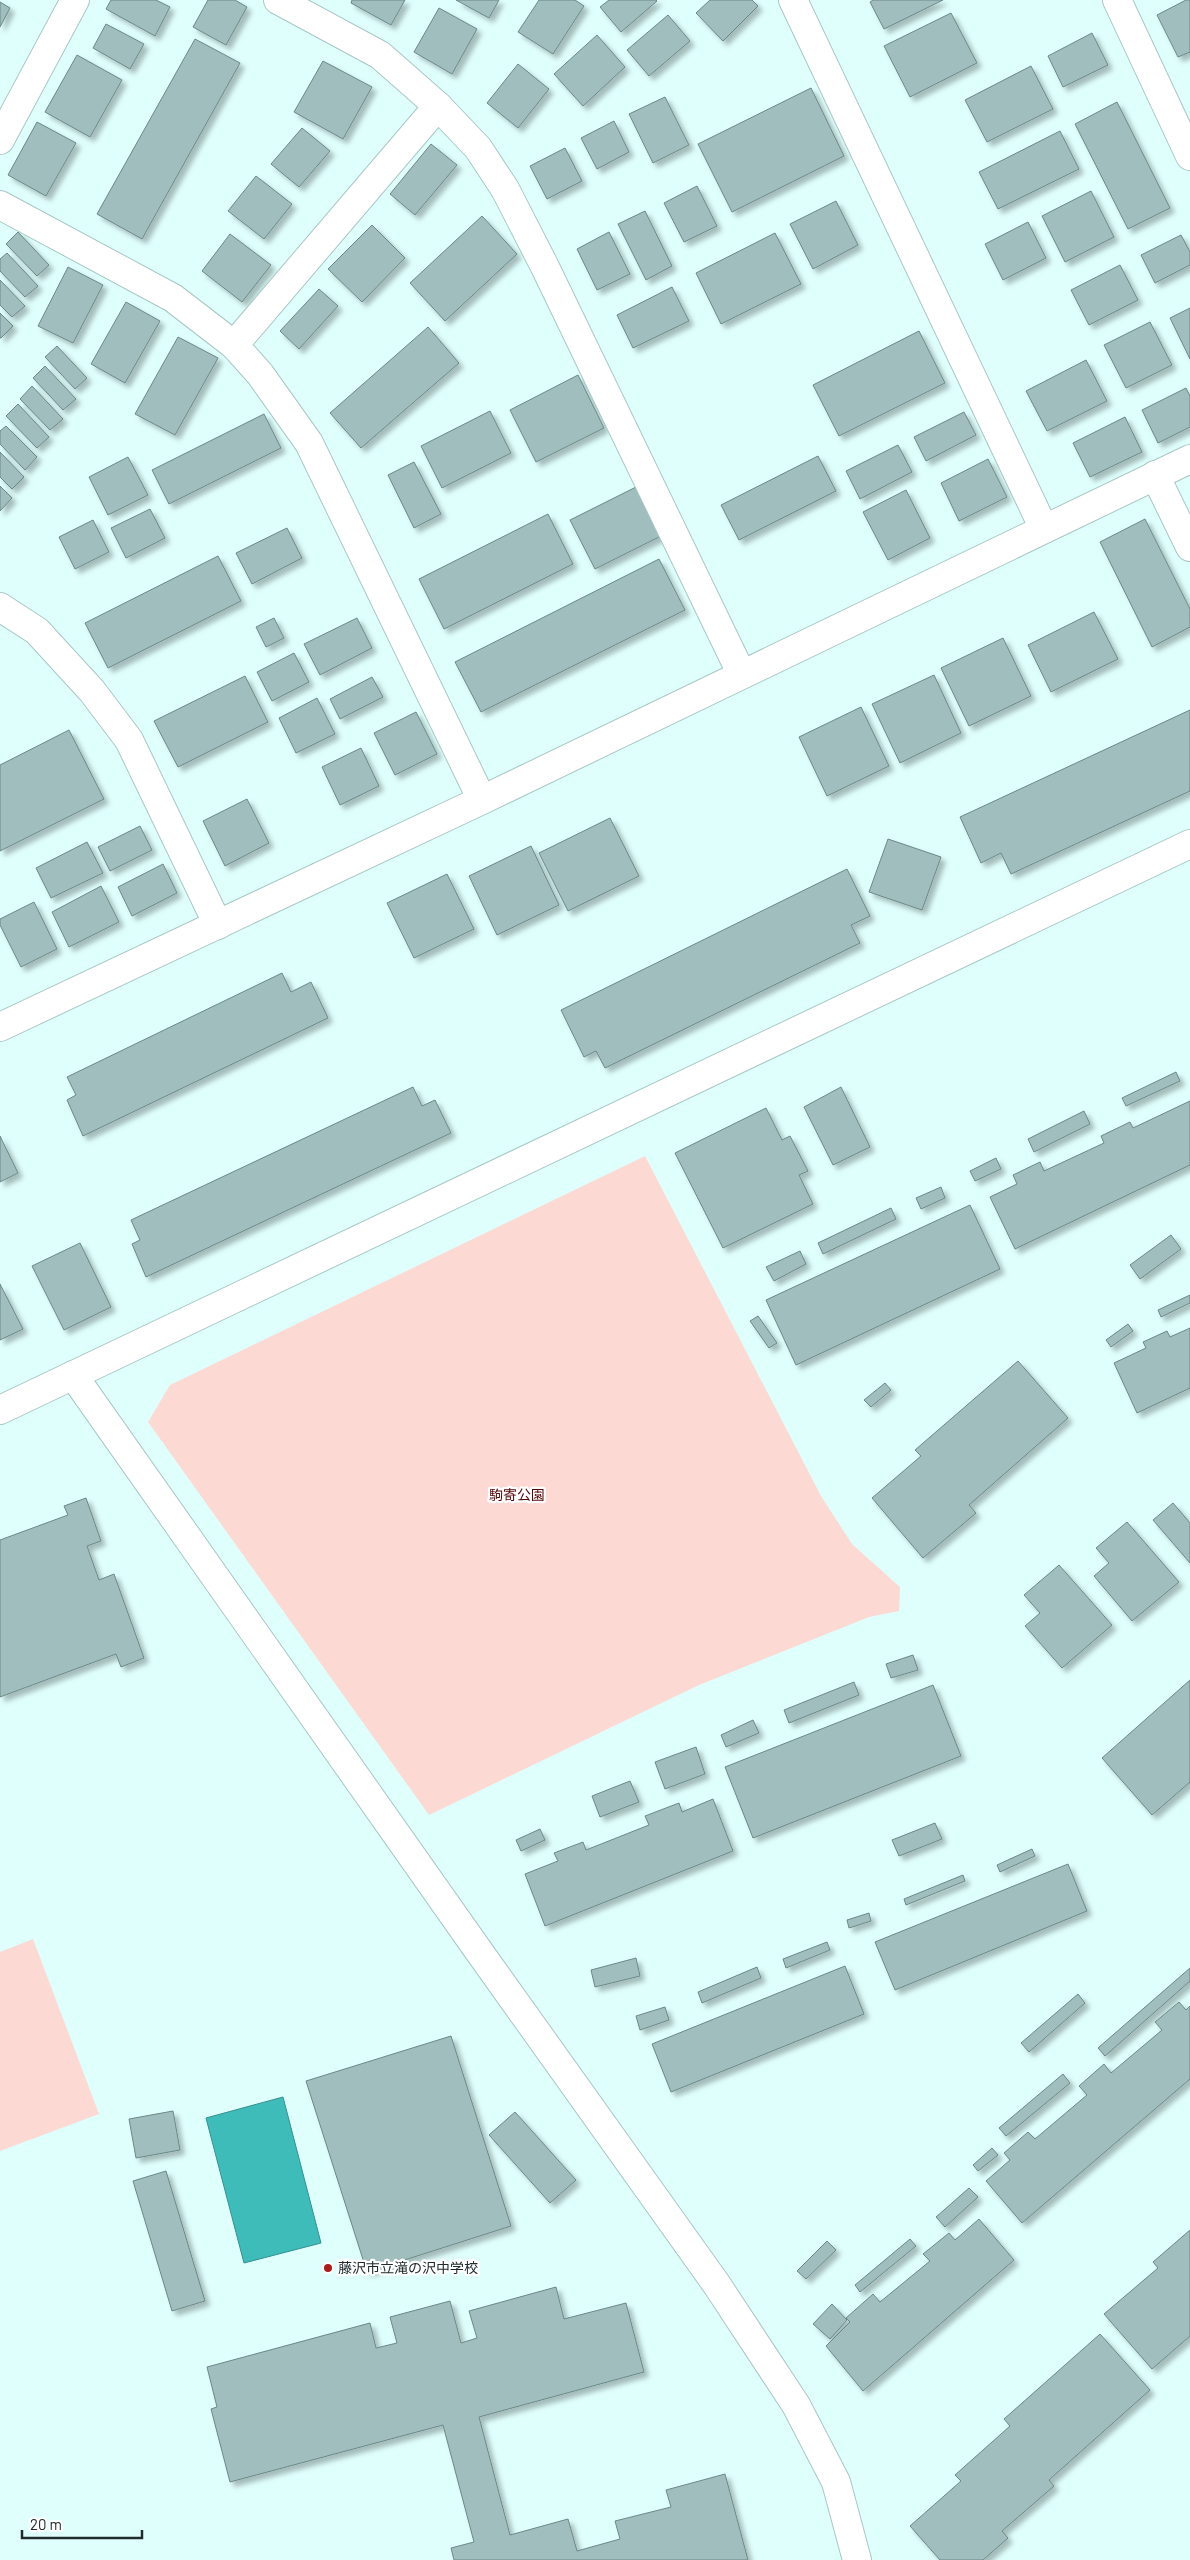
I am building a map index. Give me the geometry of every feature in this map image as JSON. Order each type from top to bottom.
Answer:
[{"type":"street","points":[[0,140],[75,0]]},
{"type":"street","points":[[278,0],[380,55],[438,106],[478,148],[505,189],[545,267],[741,673]]},
{"type":"street","points":[[793,0],[1044,529]]},
{"type":"street","points":[[1117,0],[1190,156]]},
{"type":"street","points":[[234,345],[438,106]]},
{"type":"street","points":[[0,205],[173,298],[234,345],[260,374],[310,443],[482,800]]},
{"type":"street","points":[[0,1027],[482,800],[741,673],[1190,458]]},
{"type":"street","points":[[1155,475],[1190,547]]},
{"type":"street","points":[[0,607],[37,631],[92,691],[130,740],[218,924]]},
{"type":"street","points":[[0,1410],[1190,844]]},
{"type":"street","points":[[73,1375],[483,1958],[723,2293],[796,2406],[836,2482],[857,2560]]},
{"type":"green space","name":"駒寄公園","points":[[645,1156],[821,1496],[852,1544],[900,1587],[899,1611],[869,1617],[699,1685],[429,1815],[148,1422],[170,1385]]},
{"type":"green space","points":[[33,1939],[99,2114],[0,2151],[0,1952]]},
{"type":"water","points":[[283,2097],[321,2243],[244,2263],[206,2118]]},
{"type":"building","points":[[111,0],[156,0],[170,7],[155,36],[106,9]]},
{"type":"building","points":[[208,0],[235,0],[247,7],[226,45],[193,27]]},
{"type":"building","points":[[352,0],[405,0],[391,25],[351,3]]},
{"type":"building","points":[[456,0],[499,0],[489,18]]},
{"type":"building","points":[[539,0],[575,0],[584,6],[553,54],[518,32]]},
{"type":"building","points":[[609,0],[657,1],[621,32],[600,7]]},
{"type":"building","points":[[710,0],[752,0],[758,6],[723,41],[696,13]]},
{"type":"building","points":[[873,0],[943,0],[884,29],[870,2]]},
{"type":"building","points":[[1186,0],[1190,0],[1190,52],[1178,57],[1157,15]]},
{"type":"building","points":[[0,2],[10,8],[0,27]]},
{"type":"building","points":[[439,8],[477,29],[452,74],[414,52]]},
{"type":"building","points":[[951,13],[977,63],[910,97],[884,46]]},
{"type":"building","points":[[668,15],[690,41],[649,76],[627,50]]},
{"type":"building","points":[[106,24],[144,44],[130,69],[93,48]]},
{"type":"building","points":[[1092,33],[1108,65],[1063,87],[1048,56]]},
{"type":"building","points":[[597,35],[625,67],[583,106],[554,74]]},
{"type":"building","points":[[195,39],[240,63],[142,239],[97,214]]},
{"type":"building","points":[[77,55],[122,80],[90,137],[45,112]]},
{"type":"building","points":[[323,61],[372,87],[343,139],[294,112]]},
{"type":"building","points":[[518,64],[549,89],[518,128],[487,103]]},
{"type":"building","points":[[1031,66],[1053,109],[987,142],[965,100]]},
{"type":"building","points":[[811,88],[844,156],[732,212],[698,144]]},
{"type":"building","points":[[665,97],[689,145],[653,163],[629,114]]},
{"type":"building","points":[[1117,102],[1170,208],[1128,229],[1075,124]]},
{"type":"building","points":[[614,121],[629,152],[597,169],[581,138]]},
{"type":"building","points":[[37,122],[76,143],[46,196],[8,175]]},
{"type":"building","points":[[302,128],[330,151],[299,187],[271,164]]},
{"type":"building","points":[[1060,131],[1079,169],[998,209],[979,172]]},
{"type":"building","points":[[431,144],[457,165],[415,215],[390,194]]},
{"type":"building","points":[[565,148],[582,181],[547,199],[530,166]]},
{"type":"building","points":[[256,176],[292,204],[264,239],[228,211]]},
{"type":"building","points":[[697,186],[717,226],[684,242],[664,203]]},
{"type":"building","points":[[1091,191],[1114,237],[1065,262],[1042,216]]},
{"type":"building","points":[[836,201],[858,245],[813,269],[790,224]]},
{"type":"building","points":[[645,211],[672,266],[646,280],[618,224]]},
{"type":"building","points":[[482,216],[517,254],[445,321],[410,283]]},
{"type":"building","points":[[1028,222],[1046,258],[1003,280],[985,244]]},
{"type":"building","points":[[372,225],[405,258],[362,302],[328,269]]},
{"type":"building","points":[[18,232],[49,265],[37,276],[6,244]]},
{"type":"building","points":[[609,232],[630,274],[597,290],[577,249]]},
{"type":"building","points":[[775,233],[801,284],[721,324],[696,273]]},
{"type":"building","points":[[230,234],[271,265],[242,302],[202,271]]},
{"type":"building","points":[[1181,235],[1190,252],[1190,265],[1155,283],[1141,255]]},
{"type":"building","points":[[7,253],[38,286],[25,297],[0,271],[0,259]]},
{"type":"building","points":[[1120,265],[1138,300],[1089,325],[1071,290]]},
{"type":"building","points":[[68,267],[103,285],[73,343],[38,326]]},
{"type":"building","points":[[0,280],[25,306],[12,317],[0,305]]},
{"type":"building","points":[[672,287],[689,321],[633,348],[617,315]]},
{"type":"building","points":[[319,289],[338,306],[299,349],[280,331]]},
{"type":"building","points":[[126,302],[160,321],[125,383],[91,364]]},
{"type":"building","points":[[1190,308],[1190,359],[1170,318]]},
{"type":"building","points":[[0,313],[13,326],[1,338],[0,338]]},
{"type":"building","points":[[1150,322],[1172,365],[1126,388],[1104,345]]},
{"type":"building","points":[[428,327],[459,363],[361,448],[330,413]]},
{"type":"building","points":[[919,331],[945,383],[839,436],[813,385]]},
{"type":"building","points":[[178,337],[218,358],[175,435],[135,414]]},
{"type":"building","points":[[57,346],[87,378],[75,389],[45,357]]},
{"type":"building","points":[[1086,360],[1107,401],[1047,431],[1026,391]]},
{"type":"building","points":[[45,366],[76,399],[63,410],[33,378]]},
{"type":"building","points":[[578,375],[604,428],[536,462],[510,410]]},
{"type":"building","points":[[32,386],[63,419],[50,430],[20,399]]},
{"type":"building","points":[[1186,388],[1190,396],[1190,427],[1158,443],[1142,410]]},
{"type":"building","points":[[18,404],[49,437],[37,448],[6,416]]},
{"type":"building","points":[[490,411],[511,453],[442,488],[421,446]]},
{"type":"building","points":[[964,412],[976,435],[926,461],[914,437]]},
{"type":"building","points":[[264,414],[281,448],[169,504],[152,470]]},
{"type":"building","points":[[1125,417],[1142,452],[1090,477],[1073,443]]},
{"type":"building","points":[[6,426],[37,457],[25,470],[0,444],[0,431]]},
{"type":"building","points":[[898,445],[912,472],[860,499],[846,471]]},
{"type":"building","points":[[0,452],[24,477],[12,489],[0,477]]},
{"type":"building","points":[[818,456],[836,491],[739,540],[721,505]]},
{"type":"building","points":[[128,457],[148,495],[108,515],[89,477]]},
{"type":"building","points":[[988,459],[1007,497],[959,521],[941,483]]},
{"type":"building","points":[[414,462],[441,514],[414,528],[388,475]]},
{"type":"building","points":[[0,486],[12,498],[0,511]]},
{"type":"building","points":[[636,487],[661,536],[595,569],[570,520]]},
{"type":"building","points":[[906,490],[930,538],[888,560],[863,512]]},
{"type":"building","points":[[150,509],[165,538],[126,558],[111,528]]},
{"type":"building","points":[[548,514],[573,564],[444,629],[419,579]]},
{"type":"building","points":[[1145,519],[1190,609],[1190,627],[1152,647],[1100,542]]},
{"type":"building","points":[[93,520],[109,552],[75,569],[59,537]]},
{"type":"building","points":[[287,528],[302,558],[252,584],[236,553]]},
{"type":"building","points":[[218,556],[241,601],[108,668],[85,623]]},
{"type":"building","points":[[659,559],[685,610],[481,712],[455,662]]},
{"type":"building","points":[[1094,612],[1118,659],[1051,692],[1028,645]]},
{"type":"building","points":[[274,618],[284,638],[266,647],[256,627]]},
{"type":"building","points":[[357,618],[372,648],[320,675],[304,644]]},
{"type":"building","points":[[1003,638],[1031,696],[969,726],[941,668]]},
{"type":"building","points":[[294,653],[309,682],[272,701],[257,672]]},
{"type":"building","points":[[934,675],[961,733],[900,763],[872,704]]},
{"type":"building","points":[[245,676],[268,722],[178,767],[154,721]]},
{"type":"building","points":[[372,677],[383,697],[340,719],[330,699]]},
{"type":"building","points":[[317,698],[335,734],[296,753],[279,718]]},
{"type":"building","points":[[861,707],[889,766],[827,796],[799,737]]},
{"type":"building","points":[[1190,710],[1190,791],[1011,874],[1001,853],[981,863],[960,817]]},
{"type":"building","points":[[416,712],[437,754],[395,775],[374,733]]},
{"type":"building","points":[[69,730],[104,799],[0,851],[0,765]]},
{"type":"building","points":[[361,748],[379,786],[340,805],[322,767]]},
{"type":"building","points":[[247,799],[269,843],[225,866],[203,821]]},
{"type":"building","points":[[610,818],[639,876],[568,911],[539,853]]},
{"type":"building","points":[[140,826],[152,850],[110,871],[98,847]]},
{"type":"building","points":[[888,839],[941,857],[922,910],[869,892]]},
{"type":"building","points":[[87,842],[103,873],[51,898],[36,868]]},
{"type":"building","points":[[531,846],[559,905],[497,935],[469,876]]},
{"type":"building","points":[[163,864],[177,893],[132,916],[118,887]]},
{"type":"building","points":[[847,869],[870,916],[851,925],[860,943],[605,1068],[596,1051],[584,1057],[561,1010]]},
{"type":"building","points":[[447,874],[474,929],[414,958],[387,903]]},
{"type":"building","points":[[101,886],[119,922],[69,947],[52,912]]},
{"type":"building","points":[[34,902],[57,949],[21,967],[0,925],[0,919]]},
{"type":"building","points":[[282,973],[291,992],[311,982],[328,1018],[83,1136],[67,1100],[76,1095],[67,1077]]},
{"type":"building","points":[[1176,1072],[1180,1081],[1126,1106],[1122,1098]]},
{"type":"building","points":[[413,1087],[422,1106],[435,1100],[451,1133],[146,1277],[132,1244],[140,1240],[131,1220]]},
{"type":"building","points":[[841,1087],[870,1147],[833,1165],[804,1107]]},
{"type":"building","points":[[1190,1101],[1190,1165],[1015,1249],[990,1197],[1017,1184],[1013,1175],[1040,1162],[1044,1171],[1104,1143],[1101,1136],[1130,1122],[1133,1128]]},
{"type":"building","points":[[766,1108],[782,1140],[790,1136],[808,1171],[799,1175],[813,1204],[723,1248],[675,1153]]},
{"type":"building","points":[[1084,1111],[1090,1124],[1034,1152],[1028,1139]]},
{"type":"building","points":[[0,1136],[18,1173],[0,1182]]},
{"type":"building","points":[[996,1158],[1001,1169],[975,1181],[970,1171]]},
{"type":"building","points":[[941,1187],[945,1198],[921,1209],[916,1198]]},
{"type":"building","points":[[970,1205],[1000,1269],[796,1365],[766,1300]]},
{"type":"building","points":[[891,1208],[896,1219],[823,1254],[818,1243]]},
{"type":"building","points":[[1171,1235],[1181,1249],[1140,1279],[1130,1265]]},
{"type":"building","points":[[80,1243],[111,1307],[64,1330],[32,1266]]},
{"type":"building","points":[[800,1251],[806,1264],[774,1281],[766,1267]]},
{"type":"building","points":[[0,1284],[23,1329],[0,1340]]},
{"type":"building","points":[[1190,1295],[1190,1303],[1161,1317],[1158,1310]]},
{"type":"building","points":[[758,1316],[777,1343],[769,1348],[750,1321]]},
{"type":"building","points":[[1128,1324],[1133,1331],[1111,1347],[1106,1340]]},
{"type":"building","points":[[1190,1328],[1190,1388],[1137,1413],[1114,1363],[1146,1348],[1143,1342],[1167,1331],[1170,1337]]},
{"type":"building","points":[[1018,1361],[1068,1418],[969,1505],[976,1513],[923,1558],[872,1498],[921,1456],[915,1450]]},
{"type":"building","points":[[885,1383],[891,1390],[871,1407],[864,1400]]},
{"type":"building","points":[[86,1498],[101,1541],[87,1546],[99,1580],[114,1574],[144,1658],[121,1667],[116,1654],[0,1697],[0,1540],[68,1515],[64,1506]]},
{"type":"building","points":[[1173,1503],[1190,1523],[1190,1563],[1153,1520]]},
{"type":"building","points":[[1127,1522],[1179,1582],[1132,1621],[1094,1576],[1109,1563],[1096,1548]]},
{"type":"building","points":[[1059,1565],[1112,1625],[1062,1668],[1025,1626],[1040,1613],[1024,1595]]},
{"type":"building","points":[[913,1655],[918,1670],[891,1678],[886,1664]]},
{"type":"building","points":[[1190,1680],[1190,1782],[1152,1815],[1102,1758]]},
{"type":"building","points":[[854,1682],[859,1695],[789,1723],[784,1710]]},
{"type":"building","points":[[933,1685],[961,1756],[753,1838],[725,1767]]},
{"type":"building","points":[[753,1720],[759,1733],[726,1747],[721,1735]]},
{"type":"building","points":[[696,1747],[705,1774],[665,1789],[655,1762]]},
{"type":"building","points":[[630,1781],[639,1802],[600,1817],[592,1796]]},
{"type":"building","points":[[713,1799],[733,1851],[545,1926],[525,1874],[558,1861],[554,1853],[583,1842],[586,1850],[649,1825],[645,1816],[679,1803],[682,1812]]},
{"type":"building","points":[[935,1823],[942,1839],[899,1856],[892,1840]]},
{"type":"building","points":[[540,1829],[545,1840],[521,1851],[516,1840]]},
{"type":"building","points":[[1032,1849],[1035,1856],[1000,1872],[997,1865]]},
{"type":"building","points":[[1068,1864],[1087,1911],[895,1990],[875,1942]]},
{"type":"building","points":[[963,1875],[965,1881],[906,1905],[904,1899]]},
{"type":"building","points":[[869,1913],[871,1921],[849,1928],[847,1920]]},
{"type":"building","points":[[827,1942],[830,1950],[786,1968],[783,1959]]},
{"type":"building","points":[[636,1958],[640,1976],[595,1987],[591,1970]]},
{"type":"building","points":[[845,1966],[864,2014],[671,2092],[652,2044]]},
{"type":"building","points":[[757,1967],[761,1978],[702,2003],[698,1992]]},
{"type":"building","points":[[1190,1968],[1190,1981],[1105,2056],[1098,2048]]},
{"type":"building","points":[[1078,1994],[1085,2003],[1029,2052],[1021,2043]]},
{"type":"building","points":[[1179,2002],[1186,2010],[1190,2006],[1190,2079],[1022,2223],[986,2181],[1010,2160],[1004,2153],[1028,2132],[1035,2139],[1087,2095],[1079,2086],[1104,2064],[1111,2073],[1162,2030],[1155,2022]]},
{"type":"building","points":[[665,2007],[669,2020],[640,2030],[636,2016]]},
{"type":"building","points":[[451,2036],[511,2226],[367,2272],[306,2081]]},
{"type":"building","points":[[1063,2074],[1070,2083],[1006,2136],[999,2128]]},
{"type":"building","points":[[173,2111],[180,2150],[136,2158],[129,2119]]},
{"type":"building","points":[[515,2112],[576,2180],[550,2203],[489,2135]]},
{"type":"building","points":[[992,2148],[998,2155],[978,2171],[973,2165]]},
{"type":"building","points":[[166,2171],[205,2301],[172,2311],[133,2181]]},
{"type":"building","points":[[969,2188],[978,2197],[945,2227],[936,2217]]},
{"type":"building","points":[[979,2219],[1014,2260],[863,2391],[826,2346],[850,2322],[846,2318],[873,2294],[880,2302],[930,2261],[923,2254],[949,2233],[955,2240]]},
{"type":"building","points":[[1190,2230],[1190,2336],[1152,2369],[1104,2314],[1158,2268],[1153,2262]]},
{"type":"building","points":[[910,2239],[916,2246],[860,2292],[855,2285]]},
{"type":"building","points":[[827,2241],[836,2250],[806,2279],[797,2271]]},
{"type":"building","points":[[556,2287],[564,2319],[626,2303],[644,2372],[479,2417],[510,2535],[568,2519],[577,2551],[620,2539],[615,2521],[671,2507],[666,2490],[725,2474],[748,2560],[454,2560],[451,2548],[474,2542],[443,2425],[230,2482],[211,2409],[217,2407],[207,2367],[370,2323],[376,2348],[397,2343],[390,2317],[450,2301],[461,2343],[477,2338],[469,2311]]},
{"type":"building","points":[[832,2304],[847,2320],[830,2339],[813,2324]]},
{"type":"building","points":[[1100,2334],[1150,2390],[1049,2480],[1054,2486],[1002,2531],[1008,2538],[983,2560],[940,2560],[910,2526],[961,2481],[955,2475],[1010,2426],[1004,2419]]},
{"type":"place","name":"藤沢市立滝の沢中学校","points":[[328,2268]]}]
